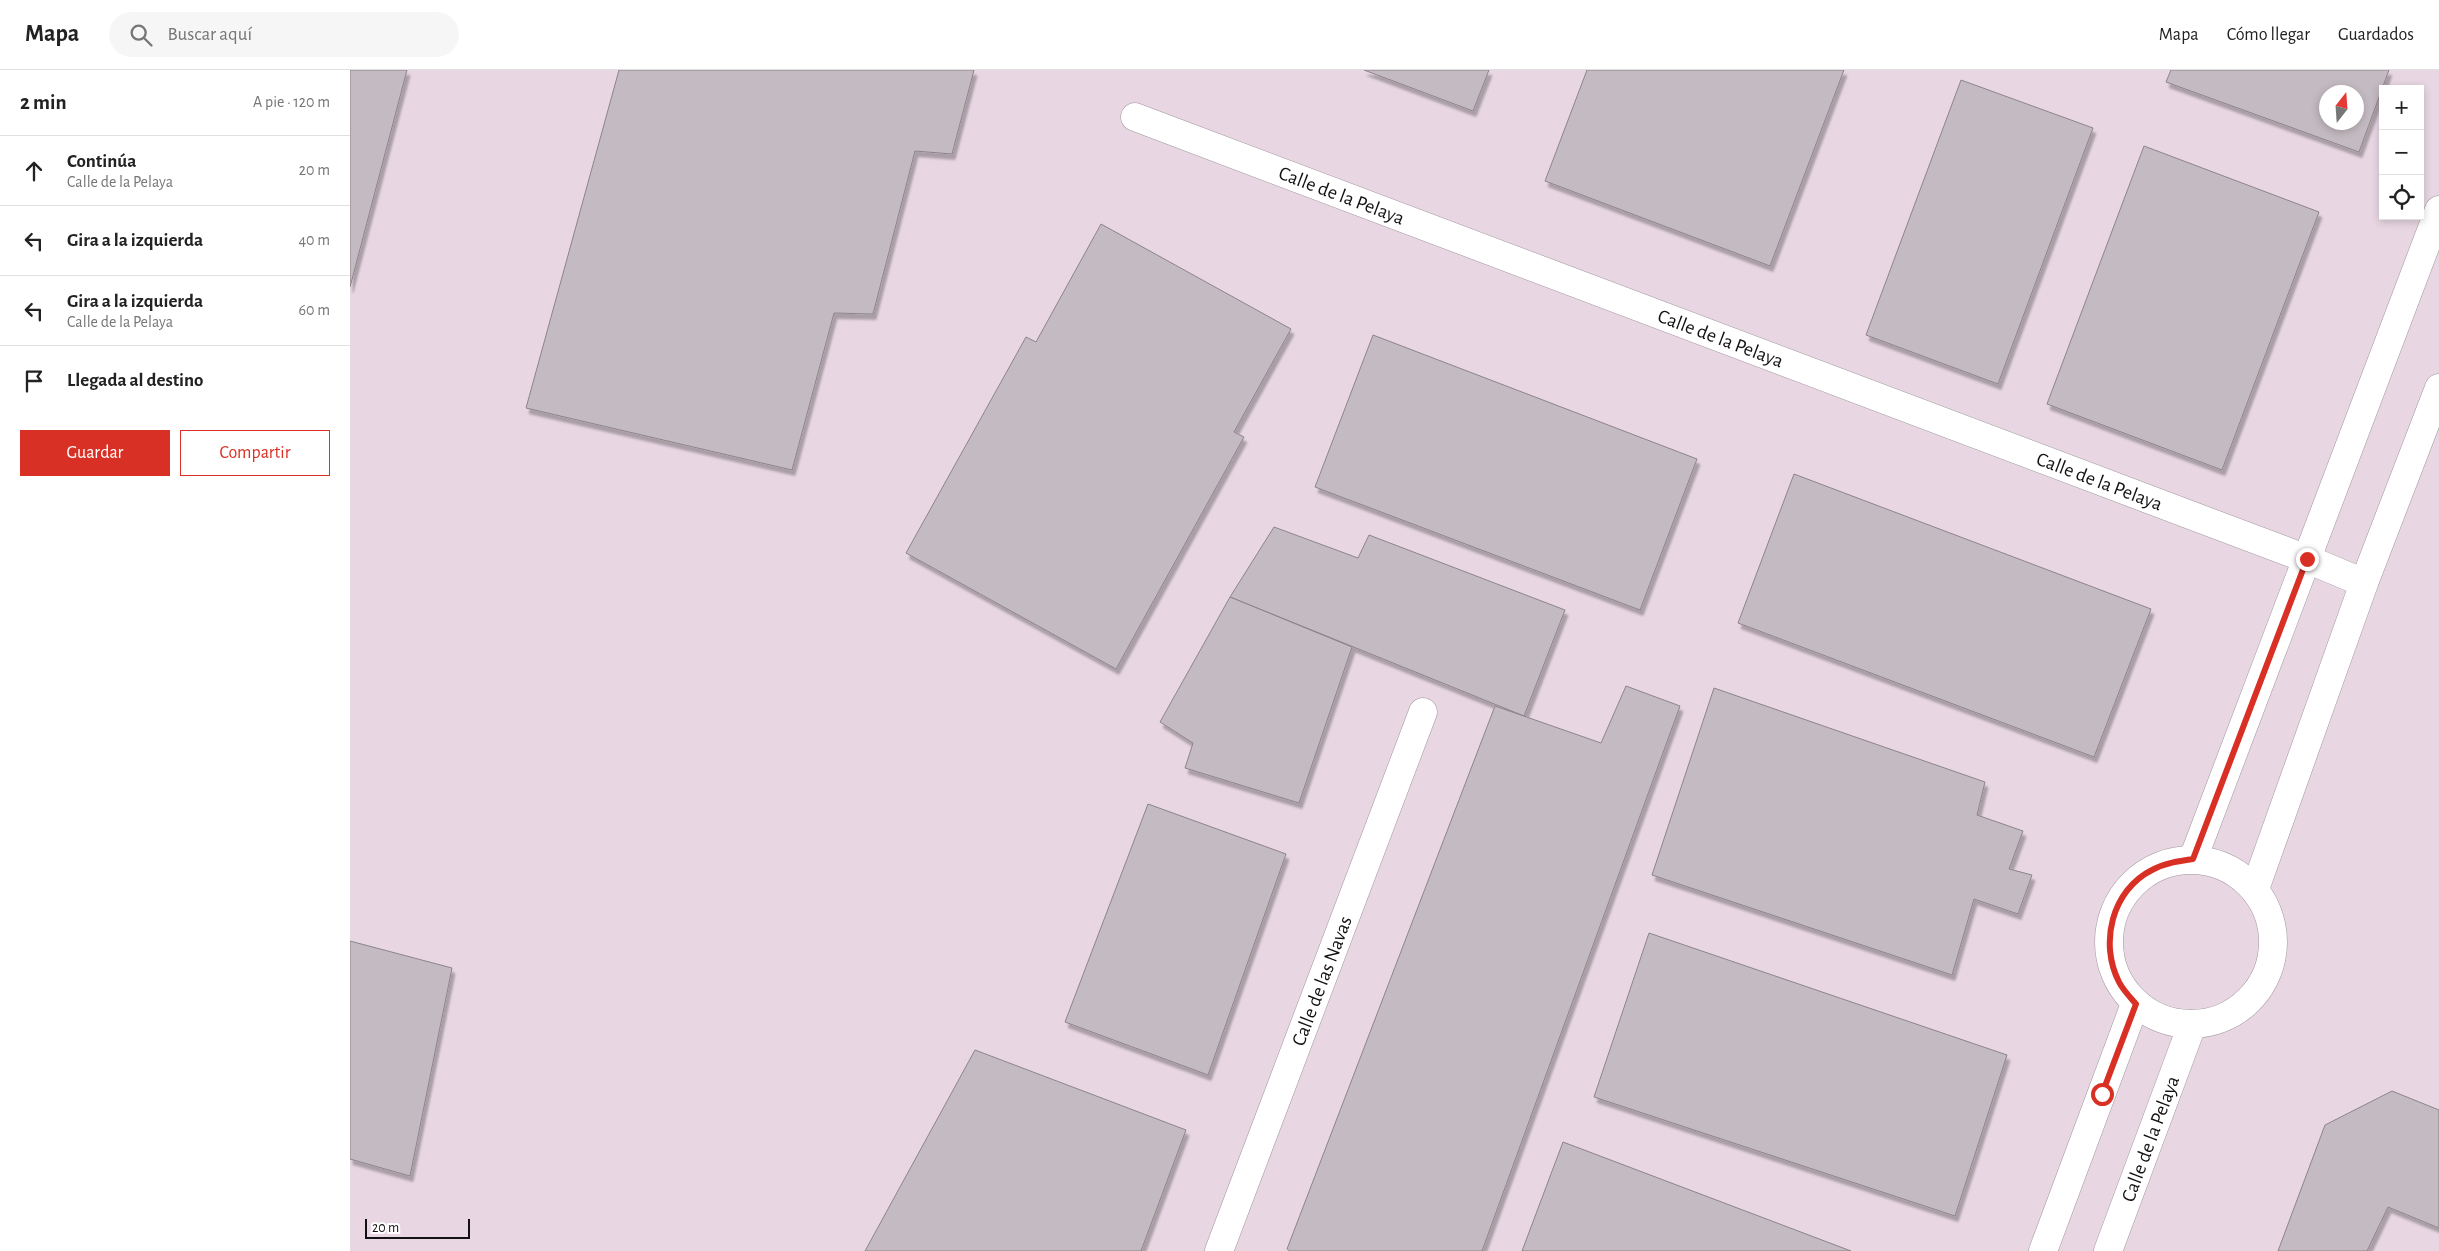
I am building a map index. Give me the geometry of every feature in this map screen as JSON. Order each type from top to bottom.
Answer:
[{"type":"street","name":"Calle de la Pelaya","points":[[1135,117],[2307,559],[2364,583]]},
{"type":"street","points":[[2193,859],[2439,210]]},
{"type":"street","points":[[2255,888],[2364,583],[2439,388]]},
{"type":"street","name":"Calle de las Navas","points":[[1220,1251],[1423,712]]},
{"type":"street","points":[[2193,859],[2227,867],[2255,888],[2266,907],[2273,928],[2274,948],[2271,966],[2264,981],[2246,1005],[2221,1020],[2192,1025],[2163,1020],[2136,1004],[2119,984],[2111,962],[2109,935],[2116,907],[2131,885],[2151,870],[2169,862],[2193,859]]},
{"type":"street","points":[[2043,1251],[2136,1004]]},
{"type":"street","name":"Calle de la Pelaya","points":[[2108,1251],[2192,1025]]},
{"type":"shaded area","points":[[350,70],[2439,70],[2439,1251],[350,1251]]},
{"type":"building","points":[[350,70],[407,70],[350,287]]},
{"type":"building","points":[[619,70],[974,70],[952,154],[915,151],[873,314],[834,313],[792,470],[526,408]]},
{"type":"building","points":[[1364,70],[1489,70],[1473,111]]},
{"type":"building","points":[[1587,70],[1844,70],[1770,266],[1545,181]]},
{"type":"building","points":[[2171,70],[2389,70],[2384,85],[2379,85],[2379,97],[2359,152],[2166,82]]},
{"type":"building","points":[[1961,80],[2093,128],[1998,384],[1866,335]]},
{"type":"building","points":[[2144,146],[2319,212],[2222,470],[2047,404]]},
{"type":"building","points":[[1101,224],[1291,329],[1234,432],[1244,437],[1116,669],[906,553],[1026,337],[1036,342]]},
{"type":"building","points":[[1373,335],[1697,459],[1640,610],[1315,487]]},
{"type":"building","points":[[1794,474],[2151,609],[2094,757],[1738,623]]},
{"type":"building","points":[[1274,527],[1358,558],[1369,535],[1565,610],[1524,716],[1230,597]]},
{"type":"building","points":[[1230,597],[1352,647],[1299,803],[1185,768],[1193,743],[1160,722]]},
{"type":"building","points":[[1626,686],[1680,706],[1482,1251],[1290,1251],[1287,1249],[1495,706],[1601,743]]},
{"type":"building","points":[[1714,688],[1985,782],[1977,815],[2023,831],[2009,869],[2032,875],[2018,914],[1974,899],[1952,975],[1652,875]]},
{"type":"building","points":[[1148,804],[1286,854],[1208,1075],[1065,1022]]},
{"type":"building","points":[[1649,933],[2007,1055],[1955,1216],[1594,1097]]},
{"type":"building","points":[[350,941],[452,968],[410,1176],[350,1159]]},
{"type":"building","points":[[975,1050],[1186,1130],[1141,1251],[865,1251]]},
{"type":"building","points":[[2392,1091],[2439,1110],[2439,1228],[2388,1207],[2367,1251],[2278,1251],[2325,1125]]},
{"type":"building","points":[[1563,1142],[1851,1251],[1522,1251]]},
{"type":"route","points":[[2102,1094],[2136,1004],[2119,984],[2111,962],[2109,935],[2116,907],[2131,885],[2151,870],[2169,862],[2193,859],[2307,559]]}]
